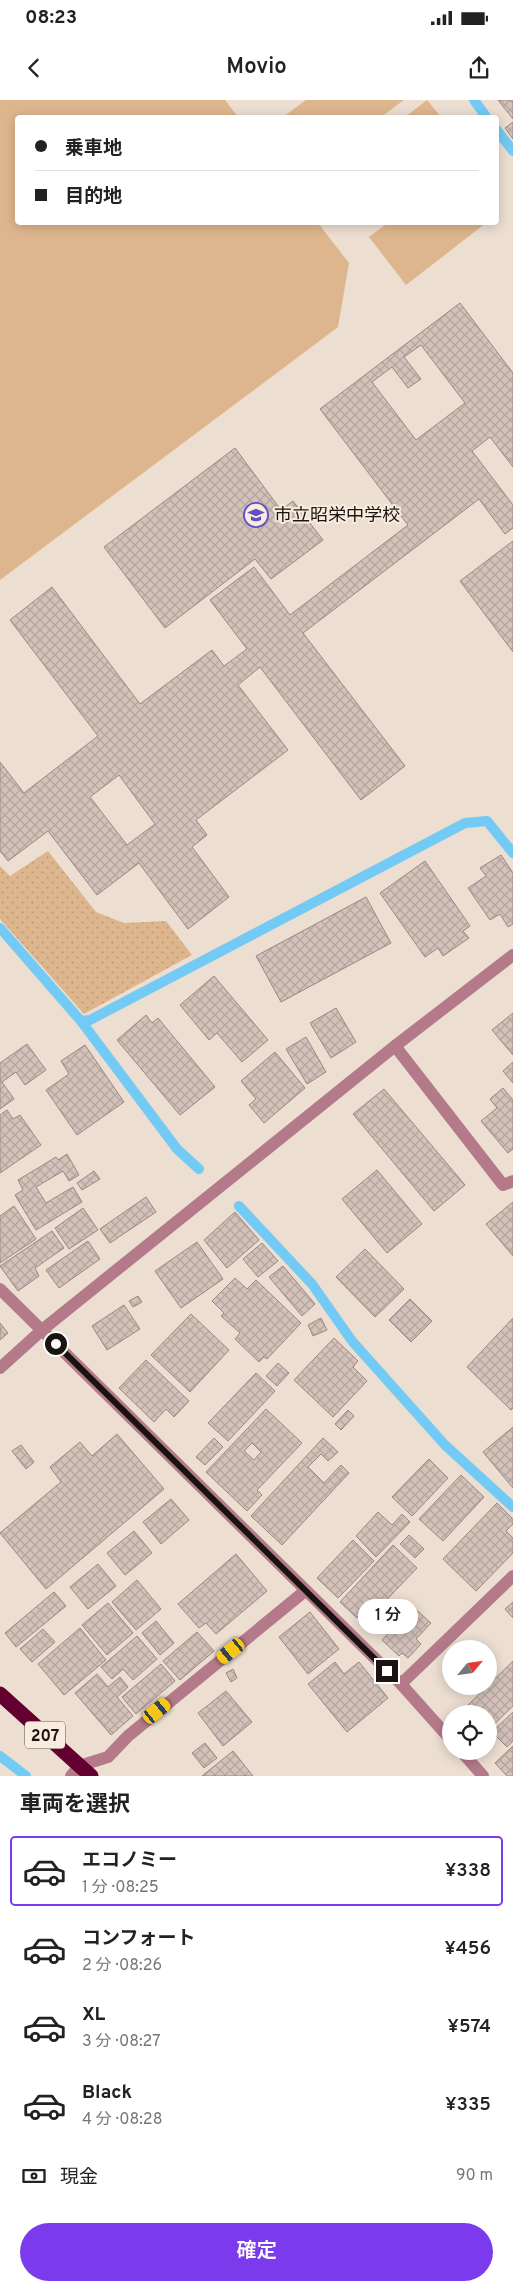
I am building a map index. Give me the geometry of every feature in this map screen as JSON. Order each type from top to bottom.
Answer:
[{"type":"highway","name":"207","points":[[0,1694],[80,1773]]},
{"type":"street","points":[[0,1368],[42,1330],[395,1046],[513,955]]},
{"type":"street","points":[[395,1046],[504,1185],[513,1181]]},
{"type":"street","points":[[0,1289],[400,1684],[442,1730]]},
{"type":"street","points":[[400,1684],[513,1576]]},
{"type":"street","points":[[80,1773],[108,1757],[128,1736],[305,1591]]},
{"type":"street","points":[[469,1760],[483,1776]]},
{"type":"shaded area","points":[[0,100],[225,100],[236,115],[15,115],[15,225],[320,225],[349,263],[338,327],[0,580]]},
{"type":"shaded area","points":[[306,100],[404,100],[384,115],[286,115]]},
{"type":"shaded area","points":[[427,100],[439,115],[408,115]]},
{"type":"shaded area","points":[[385,225],[483,225],[406,285],[369,237]]},
{"type":"shaded area","points":[[48,851],[96,912],[124,923],[166,921],[192,955],[84,1014],[0,919],[0,866],[10,876]]},
{"type":"building","points":[[498,100],[513,100],[513,119]]},
{"type":"building","points":[[513,122],[513,139],[505,128]]},
{"type":"building","points":[[460,303],[513,373],[513,467],[490,437],[472,451],[513,505],[513,528],[505,534],[479,499],[303,633],[405,766],[361,800],[260,667],[238,685],[288,750],[196,820],[207,835],[192,847],[229,897],[188,929],[139,863],[97,895],[48,831],[8,861],[0,851],[0,762],[24,793],[98,736],[10,620],[52,587],[140,704],[212,650],[224,666],[247,649],[210,600],[254,567],[290,615],[408,525],[320,409]],"holes":[[[421,345],[465,403],[416,440],[372,382],[392,367],[408,388],[421,379],[404,357]],[[119,775],[155,824],[127,845],[90,797]]]},
{"type":"building","points":[[235,448],[281,510],[293,501],[323,540],[271,579],[255,559],[165,628],[104,547]]},
{"type":"building","points":[[513,541],[513,652],[460,581]]},
{"type":"building","points":[[501,855],[513,873],[513,924],[508,927],[500,914],[490,920],[468,888],[486,876],[480,868]]},
{"type":"building","points":[[425,861],[470,926],[463,931],[469,938],[443,956],[438,948],[425,957],[380,893]]},
{"type":"building","points":[[366,897],[391,943],[281,1002],[256,956]]},
{"type":"building","points":[[214,976],[268,1040],[242,1062],[217,1033],[209,1040],[180,1005]]},
{"type":"building","points":[[336,1008],[356,1042],[331,1058],[310,1023]]},
{"type":"building","points":[[513,1013],[513,1055],[492,1030]]},
{"type":"building","points":[[146,1015],[152,1023],[158,1018],[215,1087],[180,1115],[117,1040]]},
{"type":"building","points":[[306,1037],[326,1072],[307,1084],[286,1049]]},
{"type":"building","points":[[27,1044],[46,1070],[25,1085],[16,1072],[2,1082],[14,1099],[0,1109],[0,1063]]},
{"type":"building","points":[[85,1045],[124,1102],[77,1135],[46,1090],[69,1074],[61,1061]]},
{"type":"building","points":[[275,1052],[305,1088],[264,1123],[249,1105],[256,1099],[241,1081]]},
{"type":"building","points":[[513,1062],[513,1083],[503,1071]]},
{"type":"building","points":[[503,1088],[513,1100],[513,1149],[508,1153],[481,1121],[497,1108],[490,1099]]},
{"type":"building","points":[[384,1089],[465,1185],[434,1211],[353,1114]]},
{"type":"building","points":[[7,1110],[13,1119],[20,1115],[41,1145],[0,1173],[0,1115]]},
{"type":"building","points":[[67,1154],[79,1175],[69,1181],[63,1171],[36,1187],[46,1203],[73,1187],[82,1202],[36,1230],[15,1195],[23,1190],[18,1180],[56,1157],[58,1160]]},
{"type":"building","points":[[377,1170],[422,1224],[387,1253],[342,1199]]},
{"type":"building","points":[[94,1171],[100,1179],[82,1190],[77,1183]]},
{"type":"building","points":[[146,1197],[156,1212],[110,1243],[100,1229]]},
{"type":"building","points":[[513,1202],[513,1256],[486,1224]]},
{"type":"building","points":[[14,1206],[36,1239],[0,1263],[0,1216]]},
{"type":"building","points":[[83,1208],[98,1230],[69,1249],[55,1228]]},
{"type":"building","points":[[235,1212],[259,1240],[227,1268],[204,1240]]},
{"type":"building","points":[[52,1231],[64,1248],[35,1268],[39,1276],[18,1291],[0,1266]]},
{"type":"building","points":[[88,1241],[100,1259],[59,1288],[46,1270]]},
{"type":"building","points":[[197,1242],[223,1279],[181,1308],[155,1271]]},
{"type":"building","points":[[262,1243],[278,1261],[258,1277],[243,1259]]},
{"type":"building","points":[[365,1249],[404,1289],[375,1317],[336,1277]]},
{"type":"building","points":[[283,1266],[315,1304],[302,1316],[269,1277]]},
{"type":"building","points":[[235,1278],[247,1289],[256,1280],[301,1323],[267,1359],[264,1357],[259,1362],[235,1339],[240,1333],[221,1316],[224,1313],[212,1301]]},
{"type":"building","points":[[138,1296],[142,1302],[133,1307],[129,1301]]},
{"type":"building","points":[[410,1299],[432,1321],[411,1342],[389,1320]]},
{"type":"building","points":[[124,1305],[140,1329],[107,1350],[92,1326]]},
{"type":"building","points":[[191,1314],[229,1350],[190,1392],[151,1355]]},
{"type":"building","points":[[321,1318],[327,1330],[313,1336],[308,1325]]},
{"type":"building","points":[[513,1318],[513,1408],[511,1410],[467,1367]]},
{"type":"building","points":[[0,1323],[8,1333],[0,1340]]},
{"type":"building","points":[[334,1338],[358,1361],[353,1367],[367,1381],[333,1417],[294,1380]]},
{"type":"building","points":[[146,1360],[189,1401],[174,1417],[166,1409],[154,1422],[119,1388]]},
{"type":"building","points":[[278,1363],[289,1373],[277,1386],[266,1376]]},
{"type":"building","points":[[256,1373],[275,1391],[228,1441],[208,1423]]},
{"type":"building","points":[[266,1409],[302,1443],[257,1490],[262,1495],[247,1511],[206,1472]],"holes":[[[252,1443],[261,1452],[254,1460],[244,1451]]]},
{"type":"building","points":[[348,1410],[354,1416],[341,1430],[335,1424]]},
{"type":"building","points":[[513,1427],[513,1488],[483,1452]]},
{"type":"building","points":[[117,1434],[164,1489],[46,1589],[0,1533],[61,1482],[50,1467],[80,1442],[92,1456]]},
{"type":"building","points":[[214,1438],[223,1447],[205,1465],[196,1457]]},
{"type":"building","points":[[323,1438],[338,1452],[328,1461],[321,1454],[308,1467],[324,1483],[341,1465],[349,1473],[282,1545],[251,1516]]},
{"type":"building","points":[[21,1445],[34,1462],[26,1469],[12,1451]]},
{"type":"building","points":[[429,1459],[448,1478],[412,1516],[392,1497]]},
{"type":"building","points":[[461,1475],[484,1497],[443,1541],[419,1519]]},
{"type":"building","points":[[171,1499],[189,1520],[161,1544],[143,1522]]},
{"type":"building","points":[[497,1503],[513,1519],[513,1524],[506,1531],[513,1538],[513,1553],[476,1591],[443,1559]]},
{"type":"building","points":[[378,1512],[392,1525],[402,1514],[410,1522],[376,1557],[356,1536]]},
{"type":"building","points":[[134,1531],[152,1553],[125,1575],[107,1553]]},
{"type":"building","points":[[409,1535],[424,1549],[415,1558],[400,1544]]},
{"type":"building","points":[[353,1540],[374,1561],[338,1598],[317,1578]]},
{"type":"building","points":[[393,1545],[417,1568],[372,1615],[365,1609],[357,1618],[340,1602]]},
{"type":"building","points":[[236,1554],[267,1591],[216,1634],[206,1623],[199,1628],[178,1604]]},
{"type":"building","points":[[98,1564],[116,1586],[88,1609],[70,1587]]},
{"type":"building","points":[[137,1580],[161,1609],[136,1630],[112,1602]]},
{"type":"building","points":[[54,1592],[66,1606],[16,1647],[5,1633]]},
{"type":"building","points":[[513,1602],[513,1618],[505,1609]]},
{"type":"building","points":[[108,1603],[133,1633],[107,1655],[82,1625]]},
{"type":"building","points":[[413,1607],[431,1623],[416,1639],[421,1644],[408,1658],[402,1653],[399,1656],[382,1640]]},
{"type":"building","points":[[310,1612],[339,1649],[308,1674],[279,1637]]},
{"type":"building","points":[[156,1621],[174,1643],[160,1655],[142,1633]]},
{"type":"building","points":[[80,1628],[106,1660],[64,1695],[38,1664]]},
{"type":"building","points":[[43,1629],[55,1642],[32,1662],[20,1649]]},
{"type":"building","points":[[197,1632],[214,1651],[180,1680],[163,1661]]},
{"type":"building","points":[[137,1636],[157,1659],[133,1680],[123,1669],[112,1679],[101,1667]]},
{"type":"building","points":[[513,1661],[513,1706],[497,1721],[497,1705],[468,1705],[478,1695],[498,1695],[498,1676]]},
{"type":"building","points":[[335,1662],[344,1674],[359,1662],[388,1698],[347,1732],[308,1684]]},
{"type":"building","points":[[161,1664],[175,1681],[136,1714],[122,1697]]},
{"type":"building","points":[[233,1669],[237,1678],[231,1682],[226,1673]]},
{"type":"building","points":[[97,1674],[108,1687],[120,1677],[128,1687],[117,1697],[133,1716],[111,1735],[75,1693]]},
{"type":"building","points":[[226,1691],[252,1722],[223,1746],[198,1713]]},
{"type":"building","points":[[513,1712],[513,1741],[507,1747],[497,1737],[497,1727]]},
{"type":"building","points":[[205,1743],[217,1758],[204,1768],[192,1753]]},
{"type":"building","points":[[513,1746],[513,1776],[507,1776],[495,1763]]},
{"type":"building","points":[[233,1751],[253,1776],[202,1776]]},
{"type":"waterway","points":[[474,100],[485,115]]},
{"type":"waterway","points":[[499,133],[513,151]]},
{"type":"waterway","points":[[0,928],[81,1021],[90,1020],[465,823],[487,821],[513,853]]},
{"type":"waterway","points":[[81,1021],[177,1149],[199,1169]]},
{"type":"waterway","points":[[239,1206],[312,1284],[352,1341],[445,1445],[513,1507]]},
{"type":"waterway","points":[[0,1756],[26,1776]]},
{"type":"place","name":"市立昭栄中学校","points":[[256,515]]},
{"type":"route","points":[[56,1344],[387,1671]]}]
